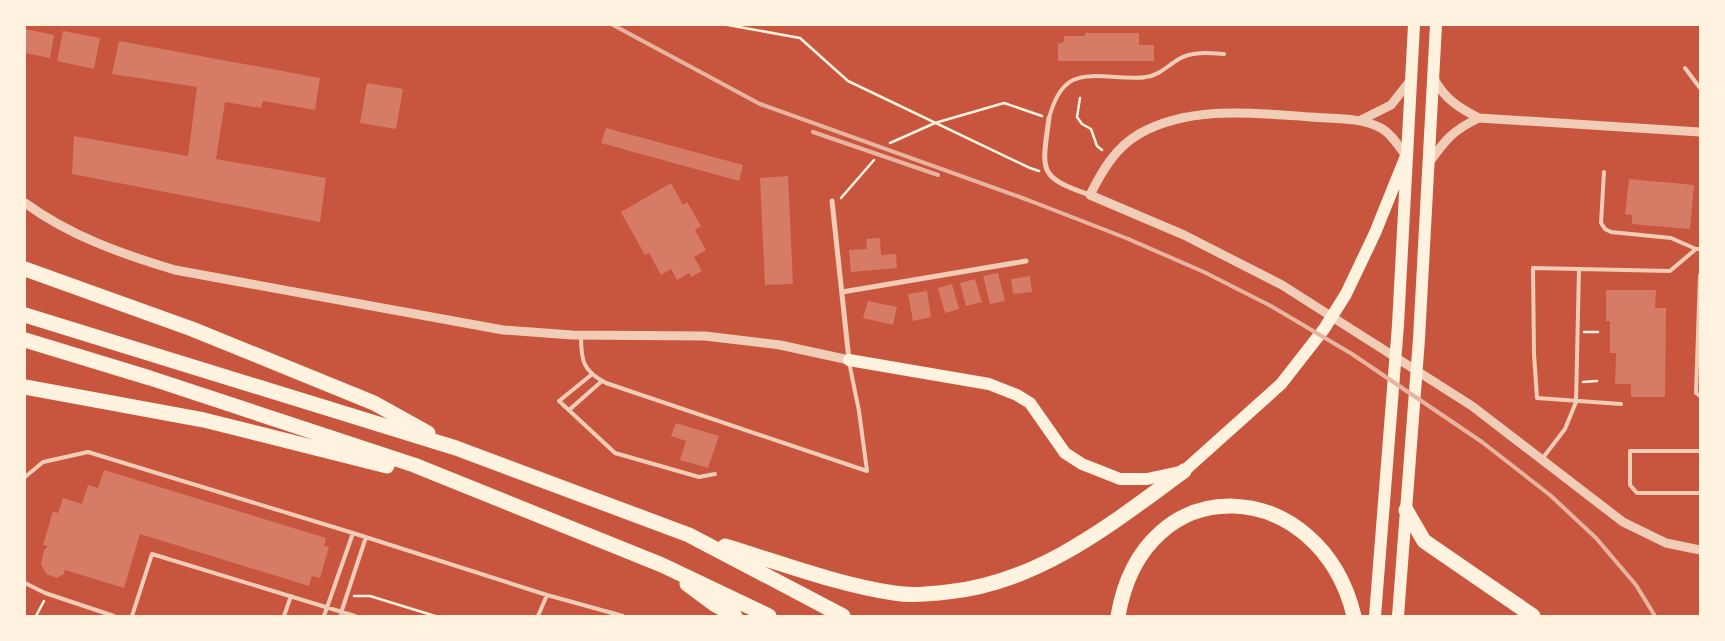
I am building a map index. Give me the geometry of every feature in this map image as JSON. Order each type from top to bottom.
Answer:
[{"type":"highway","points":[[25,269],[192,329],[374,404],[456,448]]},
{"type":"highway","points":[[25,315],[456,448],[689,535],[851,585],[896,593],[925,594],[971,590],[1000,583],[1049,563],[1120,518],[1184,471]]},
{"type":"highway","points":[[25,340],[188,390],[414,466],[484,492],[662,565],[769,616]]},
{"type":"highway","points":[[25,388],[213,422],[484,492]]},
{"type":"highway","points":[[1118,616],[1126,583],[1148,545],[1158,535],[1182,517],[1210,508],[1239,506],[1269,513],[1284,519],[1318,545],[1340,574],[1348,591],[1354,616]]},
{"type":"highway","points":[[1406,510],[1424,541],[1533,616]]},
{"type":"highway","points":[[689,535],[843,616]]},
{"type":"highway","points":[[662,565],[714,604],[735,616]]},
{"type":"main road","points":[[1375,616],[1398,326],[1414,25]]},
{"type":"main road","points":[[1398,616],[1419,339],[1436,25]]},
{"type":"main road","points":[[849,360],[988,384],[1017,395],[1030,403],[1065,452],[1082,464],[1120,479],[1147,479],[1184,471],[1254,411],[1303,358],[1346,294],[1375,233],[1406,156]]},
{"type":"street","points":[[1434,79],[1442,93],[1451,102],[1479,118],[1700,132]]},
{"type":"street","points":[[1361,120],[1391,105],[1411,80]]},
{"type":"street","points":[[1090,195],[1103,169],[1122,146],[1137,135],[1170,121],[1193,116],[1243,113],[1361,120],[1382,129],[1406,156]]},
{"type":"street","points":[[1049,118],[1045,147],[1048,173],[1054,180],[1184,235],[1282,286],[1472,406],[1637,530],[1666,543],[1700,550]]},
{"type":"street","points":[[1429,163],[1446,138],[1459,127],[1479,118]]},
{"type":"street","points":[[25,204],[78,235],[134,258],[175,270],[503,330],[581,336],[705,336],[780,345],[849,360],[832,201]]},
{"type":"street","points":[[842,292],[1026,261]]},
{"type":"lane","points":[[1049,118],[1058,94],[1073,80],[1147,77],[1167,69],[1181,57],[1200,53],[1224,54]]},
{"type":"lane","points":[[1685,68],[1700,88]]},
{"type":"lane","points":[[1604,172],[1601,223],[1605,229],[1611,232],[1671,238],[1698,249],[1670,271],[1534,268],[1534,354],[1537,398],[1621,404]]},
{"type":"lane","points":[[1542,459],[1565,429],[1576,402],[1579,269]]},
{"type":"lane","points":[[1700,275],[1696,393],[1700,396]]},
{"type":"lane","points":[[581,336],[581,358],[591,375],[602,381],[866,472],[859,411],[849,360]]},
{"type":"lane","points":[[591,375],[559,401],[615,453],[699,477],[715,474]]},
{"type":"lane","points":[[569,410],[602,381]]},
{"type":"lane","points":[[1700,451],[1630,451],[1630,485],[1637,493],[1700,493]]},
{"type":"lane","points":[[25,476],[43,462],[88,452],[354,533],[546,595],[623,616]]},
{"type":"lane","points":[[324,616],[354,533]]},
{"type":"lane","points":[[341,614],[358,567],[366,537]]},
{"type":"lane","points":[[132,616],[152,554],[326,607],[341,614],[355,616]]},
{"type":"lane","points":[[25,583],[45,593],[114,616]]},
{"type":"lane","points":[[538,616],[546,595]]},
{"type":"lane","points":[[284,616],[291,596]]},
{"type":"path","points":[[728,25],[800,38],[848,81],[1030,168],[1048,173]]},
{"type":"path","points":[[1080,98],[1078,117],[1082,124],[1091,129],[1097,146],[1102,150]]},
{"type":"path","points":[[890,143],[935,124],[1004,104],[1049,118]]},
{"type":"path","points":[[833,213],[843,194],[874,160]]},
{"type":"path","points":[[1577,332],[1598,332]]},
{"type":"path","points":[[1576,382],[1597,381]]},
{"type":"path","points":[[350,597],[370,596],[435,616]]},
{"type":"path","points":[[36,616],[44,601]]},
{"type":"building","points":[[25,29],[54,35],[50,58],[25,53]]},
{"type":"building","points":[[63,31],[100,38],[94,69],[57,61]]},
{"type":"building","points":[[1085,33],[1139,33],[1139,45],[1154,45],[1154,61],[1058,61],[1058,44],[1064,42],[1064,36],[1085,36]]},
{"type":"building","points":[[119,41],[320,78],[315,110],[263,101],[261,108],[225,102],[216,159],[326,178],[320,222],[72,174],[74,136],[188,156],[197,87],[112,74]]},
{"type":"building","points":[[367,83],[403,89],[396,129],[360,123]]},
{"type":"building","points":[[606,128],[743,165],[739,181],[601,143]]},
{"type":"building","points":[[788,176],[793,284],[765,285],[760,178]]},
{"type":"building","points":[[1629,179],[1694,185],[1690,229],[1632,224],[1632,215],[1625,214]]},
{"type":"building","points":[[671,183],[683,205],[687,202],[701,226],[695,230],[706,250],[694,257],[702,271],[691,277],[689,273],[677,280],[671,269],[661,275],[649,253],[645,255],[621,212]]},
{"type":"building","points":[[880,238],[881,255],[896,254],[897,268],[851,272],[849,250],[867,249],[866,239]]},
{"type":"building","points":[[998,273],[1005,301],[990,304],[983,276]]},
{"type":"building","points":[[1030,276],[1032,292],[1013,294],[1011,279]]},
{"type":"building","points":[[975,279],[982,302],[966,306],[960,283]]},
{"type":"building","points":[[952,284],[959,309],[945,313],[938,288]]},
{"type":"building","points":[[1606,290],[1656,290],[1655,308],[1666,308],[1665,397],[1631,397],[1631,384],[1615,384],[1616,353],[1610,353],[1610,321],[1606,321]]},
{"type":"building","points":[[927,291],[931,317],[913,321],[908,294]]},
{"type":"building","points":[[868,301],[897,307],[893,325],[863,318]]},
{"type":"building","points":[[676,423],[719,436],[708,468],[680,460],[686,441],[671,436]]},
{"type":"building","points":[[104,470],[326,538],[324,546],[329,547],[320,578],[312,576],[309,586],[140,534],[124,588],[65,570],[64,574],[57,578],[46,574],[41,564],[44,550],[48,546],[43,545],[53,511],[58,513],[63,498],[82,504],[88,485],[98,488]]},
{"type":"railway","points":[[613,25],[760,104],[1028,200],[1126,238],[1204,272],[1271,306],[1352,354],[1482,442],[1550,495],[1596,538],[1636,585],[1655,616]]},
{"type":"railway","points":[[813,132],[938,175]]}]
